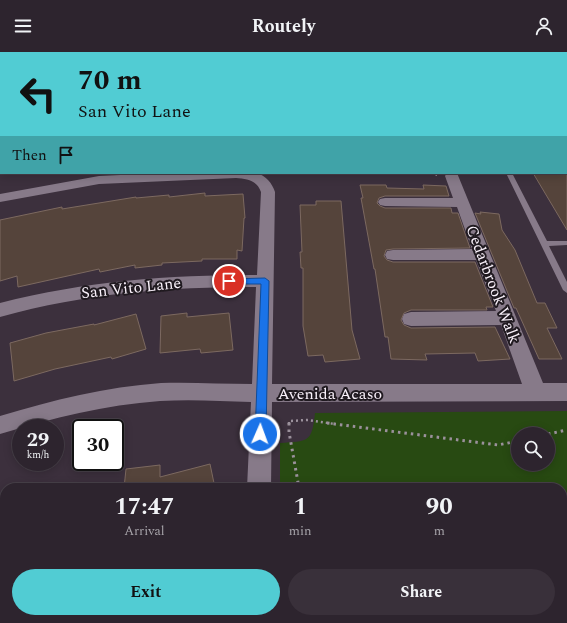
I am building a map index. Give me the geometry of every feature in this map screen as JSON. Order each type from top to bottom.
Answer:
[{"type":"street","points":[[0,198],[100,177],[246,174],[257,178],[266,184],[268,192],[259,483]]},
{"type":"street","name":"Cedarbrook Walk","points":[[447,175],[463,203],[536,392]]},
{"type":"street","points":[[385,202],[463,203]]},
{"type":"street","points":[[393,255],[483,254]]},
{"type":"street","name":"San Vito Lane","points":[[0,310],[38,299],[91,290],[174,282],[265,281]]},
{"type":"street","points":[[411,318],[508,318]]},
{"type":"street","name":"Avenida Acaso","points":[[0,425],[49,410],[100,398],[161,392],[262,394],[567,392]]},
{"type":"lane","points":[[509,174],[567,290]]},
{"type":"lane","points":[[544,244],[567,244]]},
{"type":"path","points":[[298,483],[289,432],[289,420],[308,420],[498,445],[511,442]]},
{"type":"path","points":[[555,433],[567,430]]},
{"type":"green space","points":[[567,411],[567,483],[280,483],[280,443],[303,441],[310,435],[315,413]]},
{"type":"building","points":[[534,174],[567,174],[567,230]]},
{"type":"building","points":[[360,185],[386,185],[387,188],[424,189],[423,185],[446,186],[449,196],[385,196],[379,198],[377,203],[385,208],[451,208],[452,213],[458,213],[470,248],[393,249],[386,250],[384,256],[387,260],[393,262],[475,262],[493,307],[486,307],[487,310],[411,310],[404,313],[401,320],[404,325],[411,328],[495,327],[510,359],[478,361],[475,353],[425,354],[427,360],[391,359],[388,337],[385,337]]},
{"type":"building","points":[[205,193],[205,196],[243,194],[245,218],[242,251],[237,250],[237,259],[202,259],[202,261],[162,263],[162,265],[135,268],[135,265],[100,272],[99,269],[18,287],[17,276],[0,281],[0,220],[62,207],[62,209],[136,197],[169,195],[169,197]]},
{"type":"building","points":[[316,201],[341,201],[352,330],[360,359],[325,362],[323,355],[308,356],[303,326],[303,268],[301,268],[300,252],[302,252],[300,205],[316,205]]},
{"type":"building","points":[[480,212],[499,214],[502,230],[515,250],[537,303],[545,303],[557,328],[547,328],[562,359],[539,359],[516,308],[514,308],[475,213],[481,214]]},
{"type":"building","points":[[187,313],[187,317],[229,313],[233,350],[201,353],[200,349],[160,353],[161,316]]},
{"type":"building","points":[[136,314],[146,349],[112,359],[111,357],[55,369],[14,381],[10,343],[46,333],[94,325]]},
{"type":"building","points":[[210,464],[214,483],[125,483],[126,469],[160,465],[160,477]]},
{"type":"route","points":[[229,281],[265,281],[260,434]]}]
